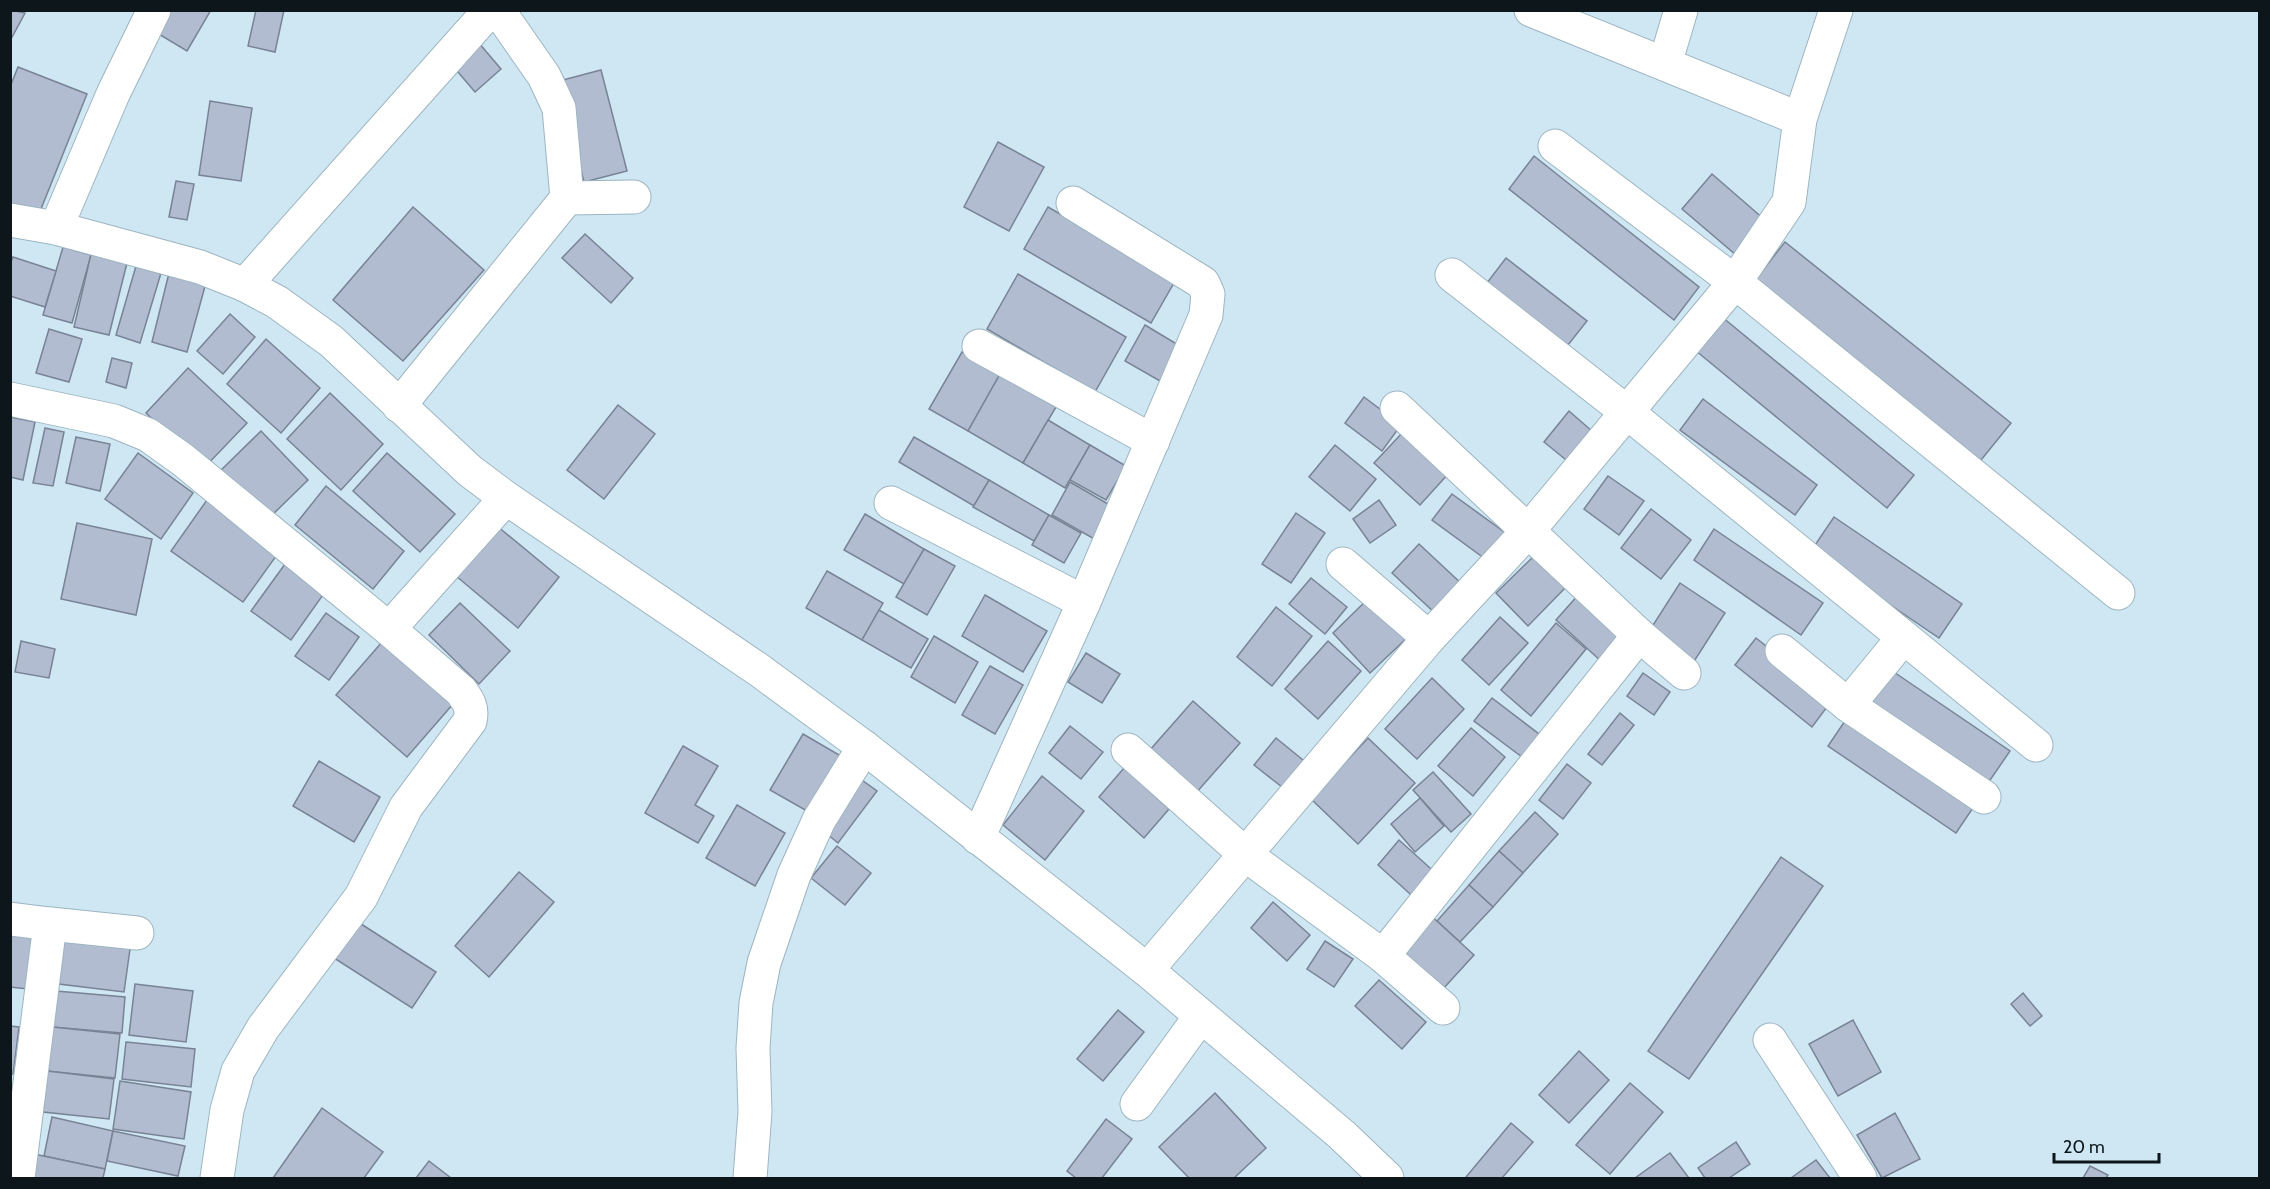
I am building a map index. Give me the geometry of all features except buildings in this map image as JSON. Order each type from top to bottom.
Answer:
[{"type":"street","points":[[56,228],[113,94],[154,10]]},
{"type":"street","points":[[245,285],[490,10]]},
{"type":"street","points":[[399,406],[567,198],[559,108],[544,76],[498,10]]},
{"type":"street","points":[[1531,10],[1800,119]]},
{"type":"street","points":[[1665,64],[1680,10]]},
{"type":"street","points":[[1147,970],[1429,638],[1528,531],[1735,282],[1789,202],[1800,119],[1836,10]]},
{"type":"street","points":[[1555,146],[1735,282],[2118,593]]},
{"type":"street","points":[[567,198],[634,197]]},
{"type":"street","points":[[978,838],[1084,602],[1206,315],[1208,294],[1203,283],[1073,204]]},
{"type":"street","points":[[10,220],[56,228],[200,267],[245,285],[284,307],[323,335],[470,471],[506,498],[759,670],[864,747],[1147,970],[1342,1135],[1387,1179]]},
{"type":"street","points":[[1452,274],[1628,413],[2036,745]]},
{"type":"street","points":[[979,346],[1153,441]]},
{"type":"street","points":[[10,399],[114,421],[148,435],[183,460],[389,629],[461,691],[470,702],[472,712],[470,721],[406,807],[361,897],[263,1028],[238,1071],[227,1110],[217,1179]]},
{"type":"street","points":[[1397,408],[1639,635],[1684,672]]},
{"type":"street","points":[[389,629],[506,498]]},
{"type":"street","points":[[891,503],[1084,602]]},
{"type":"street","points":[[1343,564],[1429,638]]},
{"type":"street","points":[[1383,956],[1639,635]]},
{"type":"street","points":[[1848,705],[1903,638]]},
{"type":"street","points":[[1782,651],[1848,705],[1984,797]]},
{"type":"street","points":[[750,1179],[755,1112],[753,1048],[756,1003],[764,963],[794,875],[819,820],[864,747]]},
{"type":"street","points":[[1128,750],[1246,855],[1383,956],[1443,1008]]},
{"type":"street","points":[[10,919],[137,933]]},
{"type":"street","points":[[18,1179],[50,924]]},
{"type":"street","points":[[1137,1104],[1200,1017]]},
{"type":"street","points":[[1770,1040],[1860,1179]]}]
